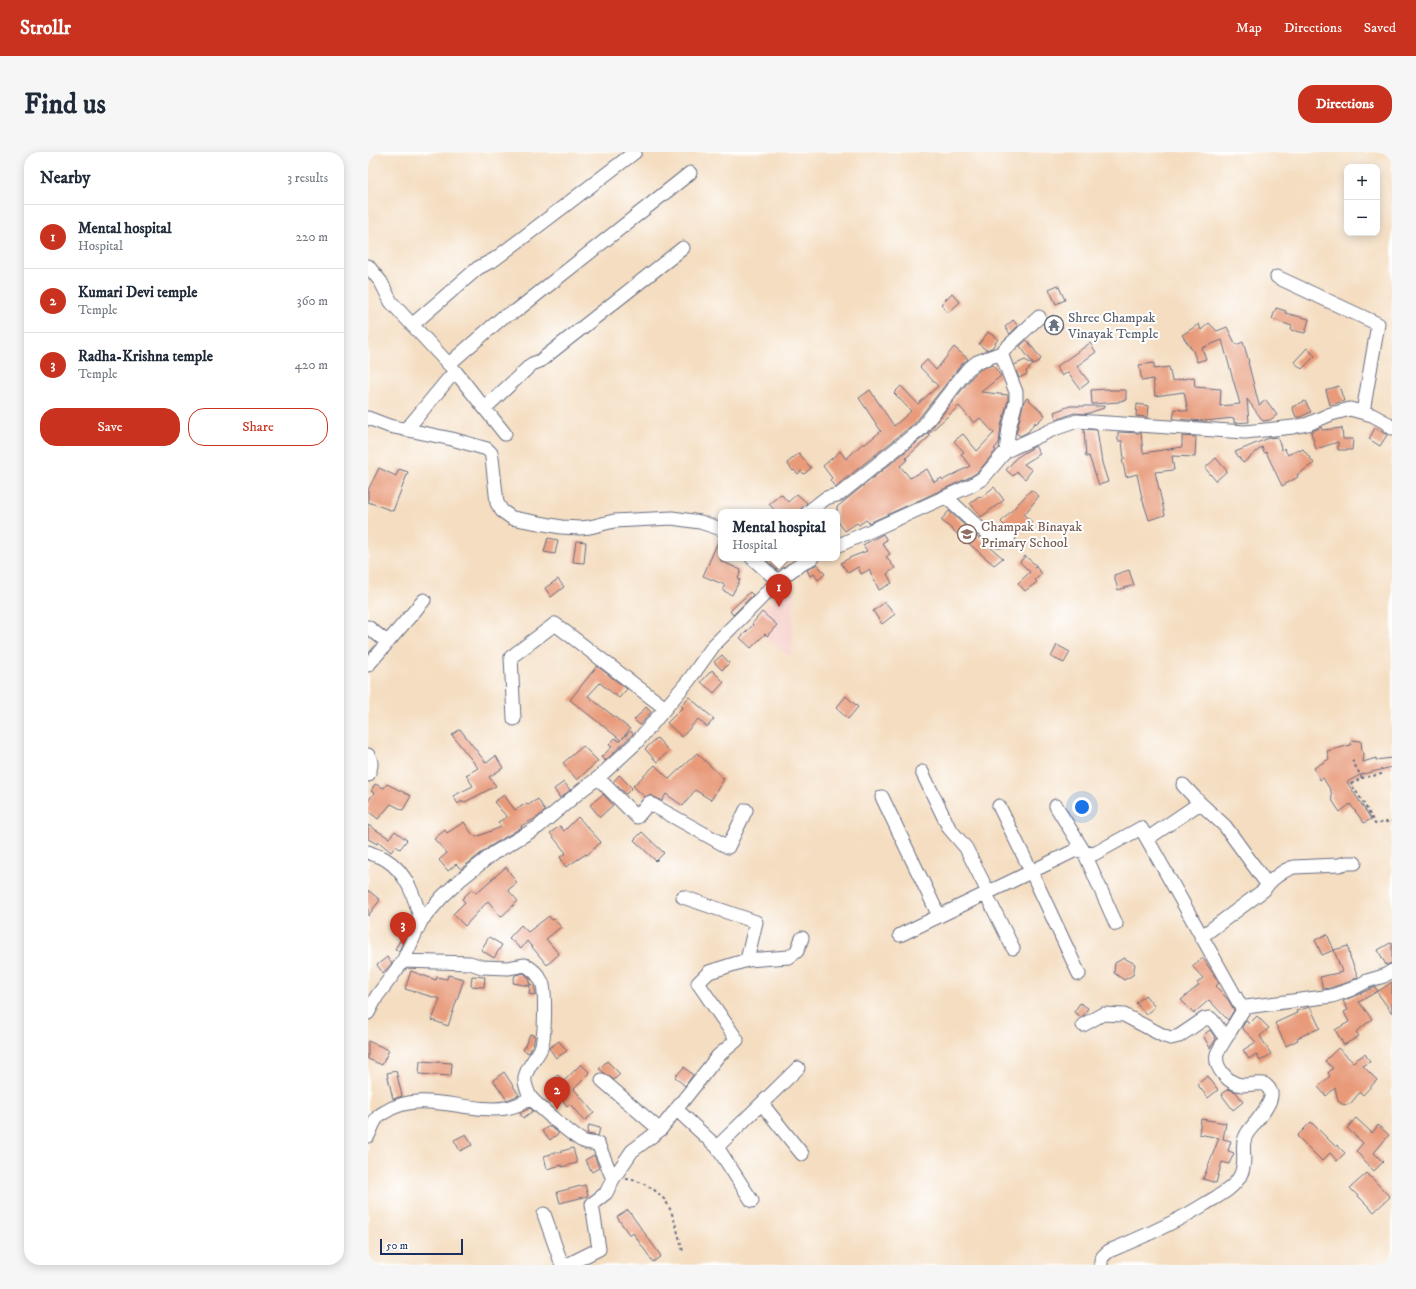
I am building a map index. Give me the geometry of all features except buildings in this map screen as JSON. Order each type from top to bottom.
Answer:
[{"type":"street","points":[[412,325],[478,268],[495,259],[635,152]]},
{"type":"street","points":[[406,430],[452,367],[503,317],[516,311],[690,173]]},
{"type":"street","points":[[485,408],[532,364],[540,361],[683,248]]},
{"type":"street","points":[[368,266],[381,282],[391,302],[452,367],[505,434]]},
{"type":"street","points":[[1277,277],[1378,324],[1363,412]]},
{"type":"street","points":[[812,509],[826,498],[840,494],[921,429],[949,392],[972,366],[988,357],[1001,353],[1039,317]]},
{"type":"street","points":[[1001,353],[1016,392],[1016,401],[1009,428],[1006,451]]},
{"type":"street","points":[[840,545],[972,485],[983,478],[1006,451],[1054,429],[1077,421],[1244,432],[1308,424],[1331,414],[1350,409],[1372,415],[1385,422],[1392,428]]},
{"type":"street","points":[[368,418],[389,426],[487,449],[491,453],[492,458],[497,502],[502,511],[512,518],[560,527],[580,528],[614,521],[672,518],[700,522],[718,528]]},
{"type":"street","points":[[946,497],[977,526],[999,541],[1009,538]]},
{"type":"street","points":[[760,561],[778,580]]},
{"type":"street","points":[[368,1013],[373,992],[403,961],[421,921],[442,897],[460,880],[494,853],[538,827],[582,789],[598,778],[636,743],[688,680],[714,645],[778,580],[807,561]]},
{"type":"street","points":[[368,665],[424,600]]},
{"type":"street","points":[[514,719],[511,657],[555,624],[665,708]]},
{"type":"street","points":[[368,627],[387,642]]},
{"type":"street","points":[[368,755],[371,762],[371,768],[368,775]]},
{"type":"street","points":[[922,772],[949,828],[966,848],[1012,948]]},
{"type":"street","points":[[598,778],[637,817],[650,803],[728,847],[746,810]]},
{"type":"street","points":[[1183,785],[1225,826],[1267,884]]},
{"type":"street","points":[[882,797],[939,916]]},
{"type":"street","points":[[1147,838],[1200,803]]},
{"type":"street","points":[[999,806],[1079,974]]},
{"type":"street","points":[[1056,806],[1084,852],[1116,924]]},
{"type":"street","points":[[900,935],[1076,850],[1094,854],[1141,828],[1243,1010]]},
{"type":"street","points":[[368,852],[385,859],[404,877],[421,921]]},
{"type":"street","points":[[1201,937],[1264,890],[1267,884],[1287,869],[1294,867],[1339,865],[1355,862]]},
{"type":"street","points":[[683,898],[756,922],[747,960]]},
{"type":"street","points":[[567,1265],[599,1250],[592,1204],[606,1193],[613,1179],[632,1151],[660,1130],[718,1056],[737,1040],[698,983],[709,972],[747,960],[789,957],[796,950],[802,938]]},
{"type":"street","points":[[403,961],[470,963],[482,967],[508,968],[525,965],[535,971],[542,983],[544,991],[544,1025],[541,1048],[529,1067],[525,1078],[528,1090],[532,1098],[582,1141],[598,1144],[613,1179]]},
{"type":"street","points":[[1101,1265],[1101,1260],[1109,1251],[1152,1233],[1178,1220],[1223,1193],[1234,1185],[1241,1175],[1245,1164],[1243,1143],[1245,1136],[1269,1103],[1271,1094],[1264,1084],[1242,1085],[1231,1082],[1225,1077],[1217,1062],[1217,1054],[1243,1010],[1253,1005],[1332,996],[1352,989],[1367,981],[1384,976],[1392,971]]},
{"type":"street","points":[[1083,1025],[1103,1014],[1124,1015],[1164,1036],[1171,1038],[1179,1036],[1204,1019],[1210,1018],[1216,1023],[1226,1038]]},
{"type":"street","points":[[718,1147],[798,1068]]},
{"type":"street","points":[[602,1080],[660,1130]]},
{"type":"street","points":[[368,1136],[378,1117],[395,1106],[420,1102],[495,1109],[508,1108],[532,1098]]},
{"type":"street","points":[[762,1104],[802,1154]]},
{"type":"street","points":[[676,1110],[718,1147],[752,1201]]},
{"type":"street","points":[[544,1214],[562,1265]]},
{"type":"path","points":[[1352,760],[1362,778]]},
{"type":"path","points":[[1382,774],[1362,778],[1351,784],[1375,824],[1392,821]]},
{"type":"path","points":[[613,1179],[632,1180],[656,1191],[669,1206],[683,1251]]},
{"type":"shaded area","points":[[786,583],[794,590],[792,654],[788,655],[750,625]]},
{"type":"place","name":"Shree Champak Vinayak Temple","points":[[1054,325]]},
{"type":"place","name":"Champak Binayak Primary School","points":[[967,534]]},
{"type":"place","name":"Mental hospital","points":[[779,607]]},
{"type":"place","name":"Radha-Krishna temple","points":[[403,945]]},
{"type":"place","name":"Kumari Devi temple","points":[[557,1110]]}]
